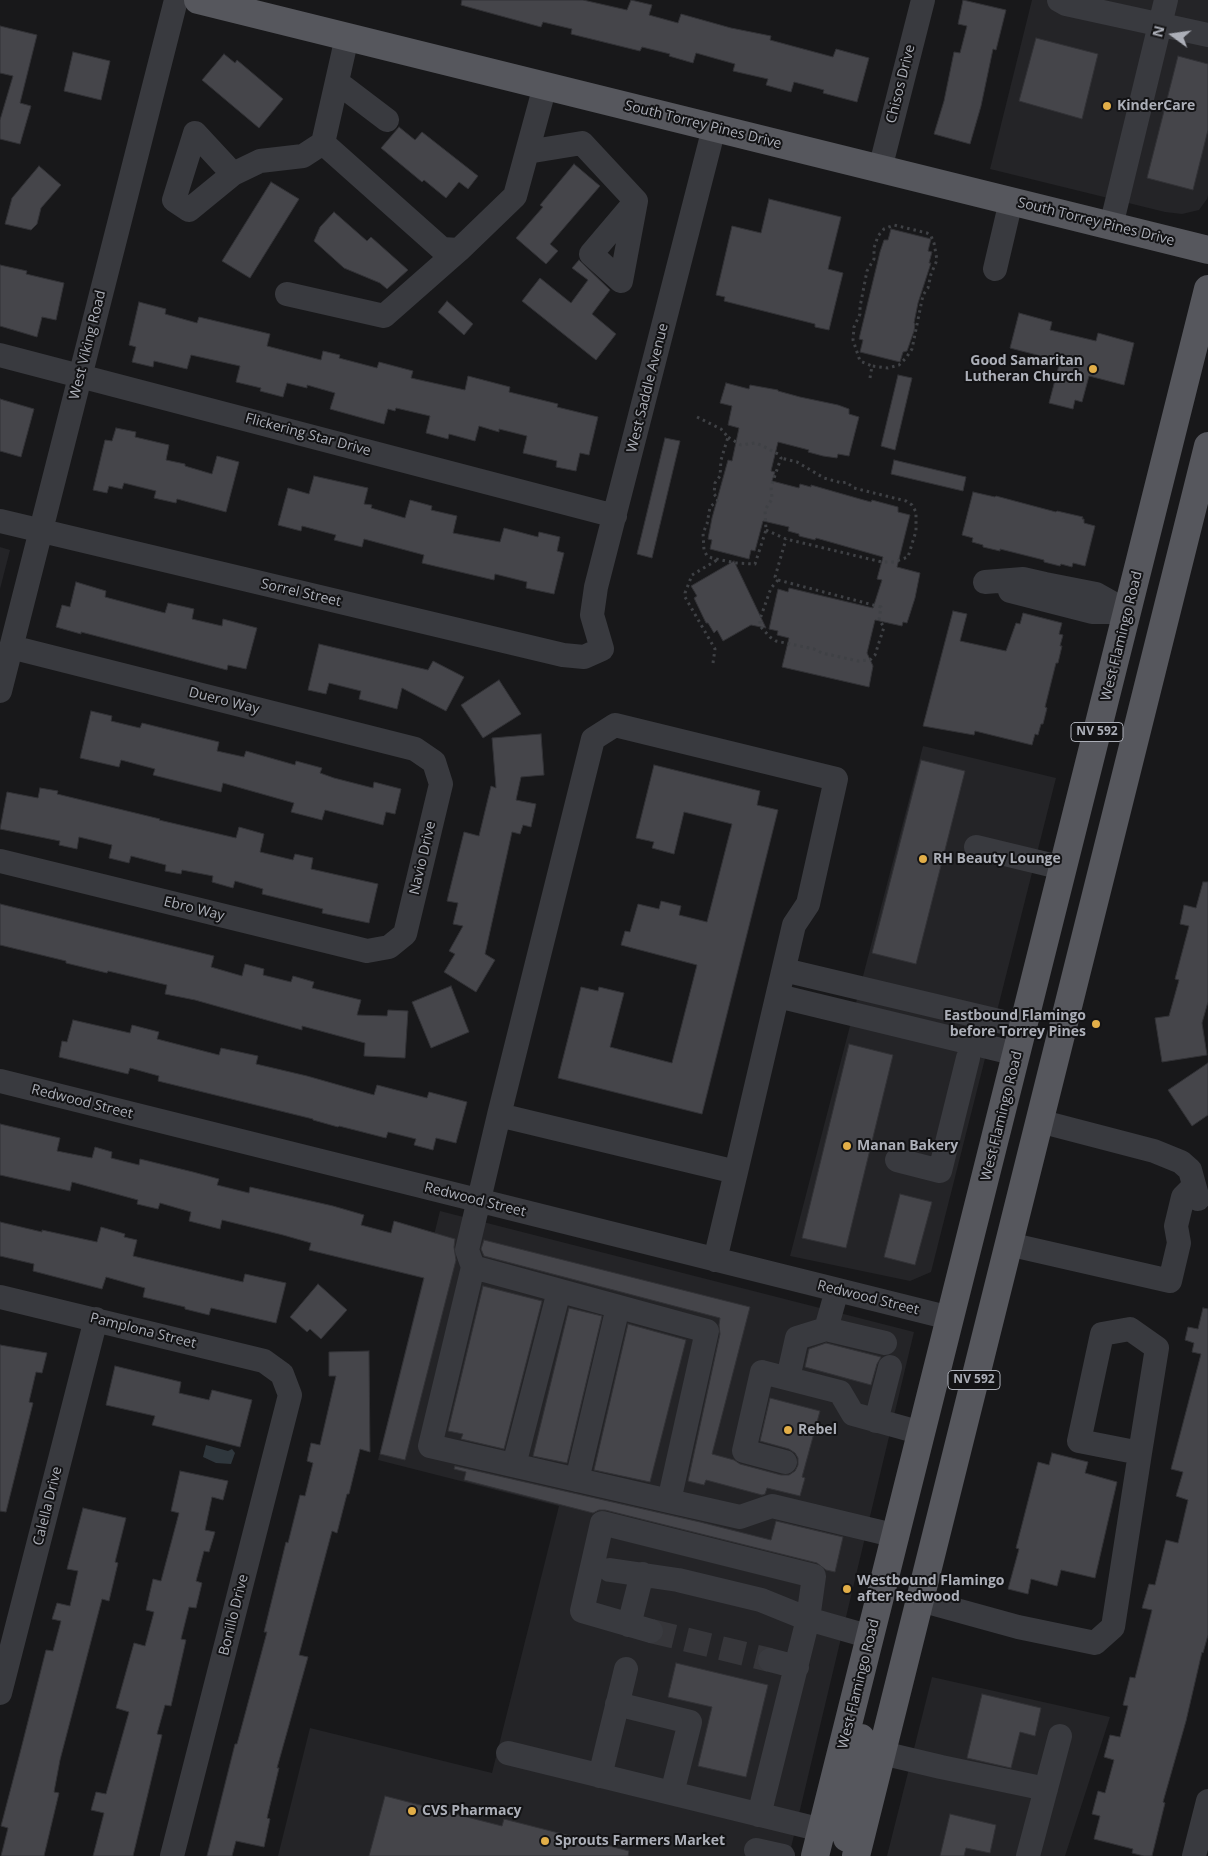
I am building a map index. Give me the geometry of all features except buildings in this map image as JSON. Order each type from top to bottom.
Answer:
[{"type":"main road","name":"South Torrey Pines Drive","points":[[198,0],[1208,250]]},
{"type":"main road","name":"West Flamingo Road","points":[[816,1856],[1208,289]]},
{"type":"main road","name":"NV 592","points":[[861,1855],[882,1752],[1208,446]]},
{"type":"main road","points":[[1122,786],[1112,781],[1109,776],[1108,765],[1129,678],[1128,612]]},
{"type":"main road","points":[[1082,792],[1089,797],[1094,805],[1096,816],[1090,838],[1103,865]]},
{"type":"main road","points":[[987,1176],[1029,1161]]},
{"type":"main road","points":[[976,1220],[982,1264],[977,1296],[983,1311],[990,1314]]},
{"type":"main road","points":[[900,1524],[918,1490],[931,1478],[952,1468],[947,1424],[966,1344],[962,1327],[950,1318]]},
{"type":"main road","points":[[882,1592],[920,1600]]},
{"type":"main road","points":[[857,1692],[862,1749],[845,1822],[849,1846],[861,1855]]},
{"type":"street","name":"West Viking Road","points":[[0,691],[176,0]]},
{"type":"street","name":"Chisos Drive","points":[[880,169],[923,0]]},
{"type":"street","points":[[1059,0],[1066,4],[1208,35]]},
{"type":"street","points":[[1111,226],[1166,0]]},
{"type":"street","points":[[233,174],[260,161],[303,156],[324,143],[347,37]]},
{"type":"street","points":[[337,82],[387,120]]},
{"type":"street","points":[[287,294],[384,316],[459,250],[515,196],[545,86]]},
{"type":"street","name":"West Saddle Avenue","points":[[602,648],[592,615],[596,587],[714,128]]},
{"type":"street","points":[[324,143],[442,249],[459,250]]},
{"type":"street","points":[[527,152],[582,143],[636,201]]},
{"type":"street","points":[[995,269],[1011,201]]},
{"type":"street","name":"Flickering Star Drive","points":[[0,355],[615,516]]},
{"type":"street","name":"Sorrel Street","points":[[0,521],[563,655],[584,657],[602,648]]},
{"type":"street","name":"Duero Way","points":[[11,647],[416,749],[434,762]]},
{"type":"street","points":[[715,1260],[794,926],[808,904],[836,779],[615,725],[594,739],[478,1200],[467,1250],[473,1267],[430,1446],[740,1517],[772,1506],[900,1524]]},
{"type":"street","name":"Navio Drive","points":[[389,947],[405,934],[441,784],[434,762]]},
{"type":"street","points":[[976,847],[1063,868]]},
{"type":"street","name":"Ebro Way","points":[[0,862],[367,951],[389,947]]},
{"type":"street","points":[[784,970],[1024,1027]]},
{"type":"street","points":[[778,996],[1017,1054]]},
{"type":"street","points":[[897,1160],[940,1171],[968,1058]]},
{"type":"street","name":"Redwood Street","points":[[0,1081],[950,1318]]},
{"type":"street","points":[[499,1115],[736,1172]]},
{"type":"street","points":[[1008,1244],[1170,1280],[1179,1243],[1191,1230],[1199,1198],[1190,1170],[1181,1162],[1154,1151],[1039,1121]]},
{"type":"street","points":[[473,1267],[707,1331],[669,1501]]},
{"type":"street","points":[[826,1328],[837,1290]]},
{"type":"street","points":[[514,1465],[559,1291]]},
{"type":"street","name":"Pamplona Street","points":[[0,1297],[264,1361],[282,1374]]},
{"type":"street","points":[[577,1480],[618,1307]]},
{"type":"street","name":"Calella Drive","points":[[0,1693],[96,1319]]},
{"type":"street","points":[[788,1378],[797,1338],[826,1328],[885,1343]]},
{"type":"street","points":[[920,1600],[1018,1627],[1095,1643],[1113,1627],[1157,1348],[1130,1329],[1102,1334],[1079,1441],[1140,1454]]},
{"type":"street","points":[[876,1421],[890,1367]]},
{"type":"street","points":[[785,1462],[744,1451],[762,1372],[840,1392],[853,1414],[922,1433]]},
{"type":"street","name":"Bonillo Drive","points":[[172,1856],[290,1395],[282,1374]]},
{"type":"street","points":[[651,1631],[582,1611],[602,1523],[814,1576],[808,1619],[759,1815]]},
{"type":"street","points":[[610,1570],[678,1580],[761,1600],[808,1619],[871,1637]]},
{"type":"street","points":[[629,1624],[642,1574]]},
{"type":"street","points":[[770,1660],[796,1667]]},
{"type":"street","points":[[600,1776],[626,1669]]},
{"type":"street","points":[[617,1704],[690,1722],[672,1794]]},
{"type":"street","points":[[1028,1856],[1060,1736]]},
{"type":"street","points":[[882,1752],[941,1767],[1046,1788]]},
{"type":"street","points":[[508,1753],[822,1830]]},
{"type":"street","points":[[1194,1856],[1208,1801]]},
{"type":"street","points":[[756,1850],[783,1856]]},
{"type":"path","points":[[894,225],[927,233],[931,236],[934,243],[937,260],[928,288],[923,295],[912,349],[899,365],[881,368],[872,366],[860,361],[853,340],[854,327],[860,314],[867,271],[874,260],[874,248],[878,236],[884,228],[894,225]]},
{"type":"path","points":[[870,378],[872,366]]},
{"type":"path","points":[[697,417],[720,428],[728,437],[741,445],[755,443],[761,445],[778,454],[781,458],[797,462],[820,477],[842,483],[846,482],[854,488],[906,501],[912,505],[917,519],[916,531],[908,557],[894,562],[882,562],[786,540],[766,530]]},
{"type":"path","points":[[728,437],[721,460],[720,476],[715,483],[714,494],[718,499],[710,507],[702,538],[707,556],[717,560],[755,564],[766,530],[765,510],[772,499],[771,487],[781,458]]},
{"type":"path","points":[[778,580],[771,588],[760,619],[760,626],[770,638],[858,661],[870,660],[875,655],[884,627],[879,620],[880,607],[778,580],[775,577],[786,540]]},
{"type":"path","points":[[713,663],[715,649],[685,597],[685,593],[692,575],[717,560]]},
{"type":"shaded area","name":"KinderCare","points":[[1032,0],[1208,0],[1208,195],[1199,210],[1182,214],[1165,212],[990,169]]},
{"type":"shaded area","points":[[0,547],[10,550],[0,589]]},
{"type":"shaded area","points":[[923,746],[1056,778],[931,1272],[910,1281],[790,1256]]},
{"type":"shaded area","points":[[440,1211],[914,1332],[789,1856],[278,1856],[310,1728],[492,1773],[559,1506],[378,1460]]},
{"type":"shaded area","points":[[206,1445],[228,1451],[232,1449],[235,1453],[231,1464],[216,1463],[203,1457]]},
{"type":"shaded area","points":[[932,1677],[1110,1717],[1065,1856],[887,1856]]},
{"type":"tunnel","points":[[651,1631],[770,1660]]},
{"type":"place","name":"KinderCare","points":[[1107,106]]},
{"type":"place","name":"Good Samaritan Lutheran Church","points":[[1093,369]]},
{"type":"place","name":"RH Beauty Lounge","points":[[923,859]]},
{"type":"place","name":"Eastbound Flamingo before Torrey Pines","points":[[1096,1024]]},
{"type":"place","name":"Manan Bakery","points":[[847,1146]]},
{"type":"place","name":"Rebel","points":[[788,1430]]},
{"type":"place","name":"Westbound Flamingo after Redwood","points":[[847,1589]]},
{"type":"place","name":"CVS Pharmacy","points":[[412,1811]]},
{"type":"place","name":"Sprouts Farmers Market","points":[[545,1841]]}]
